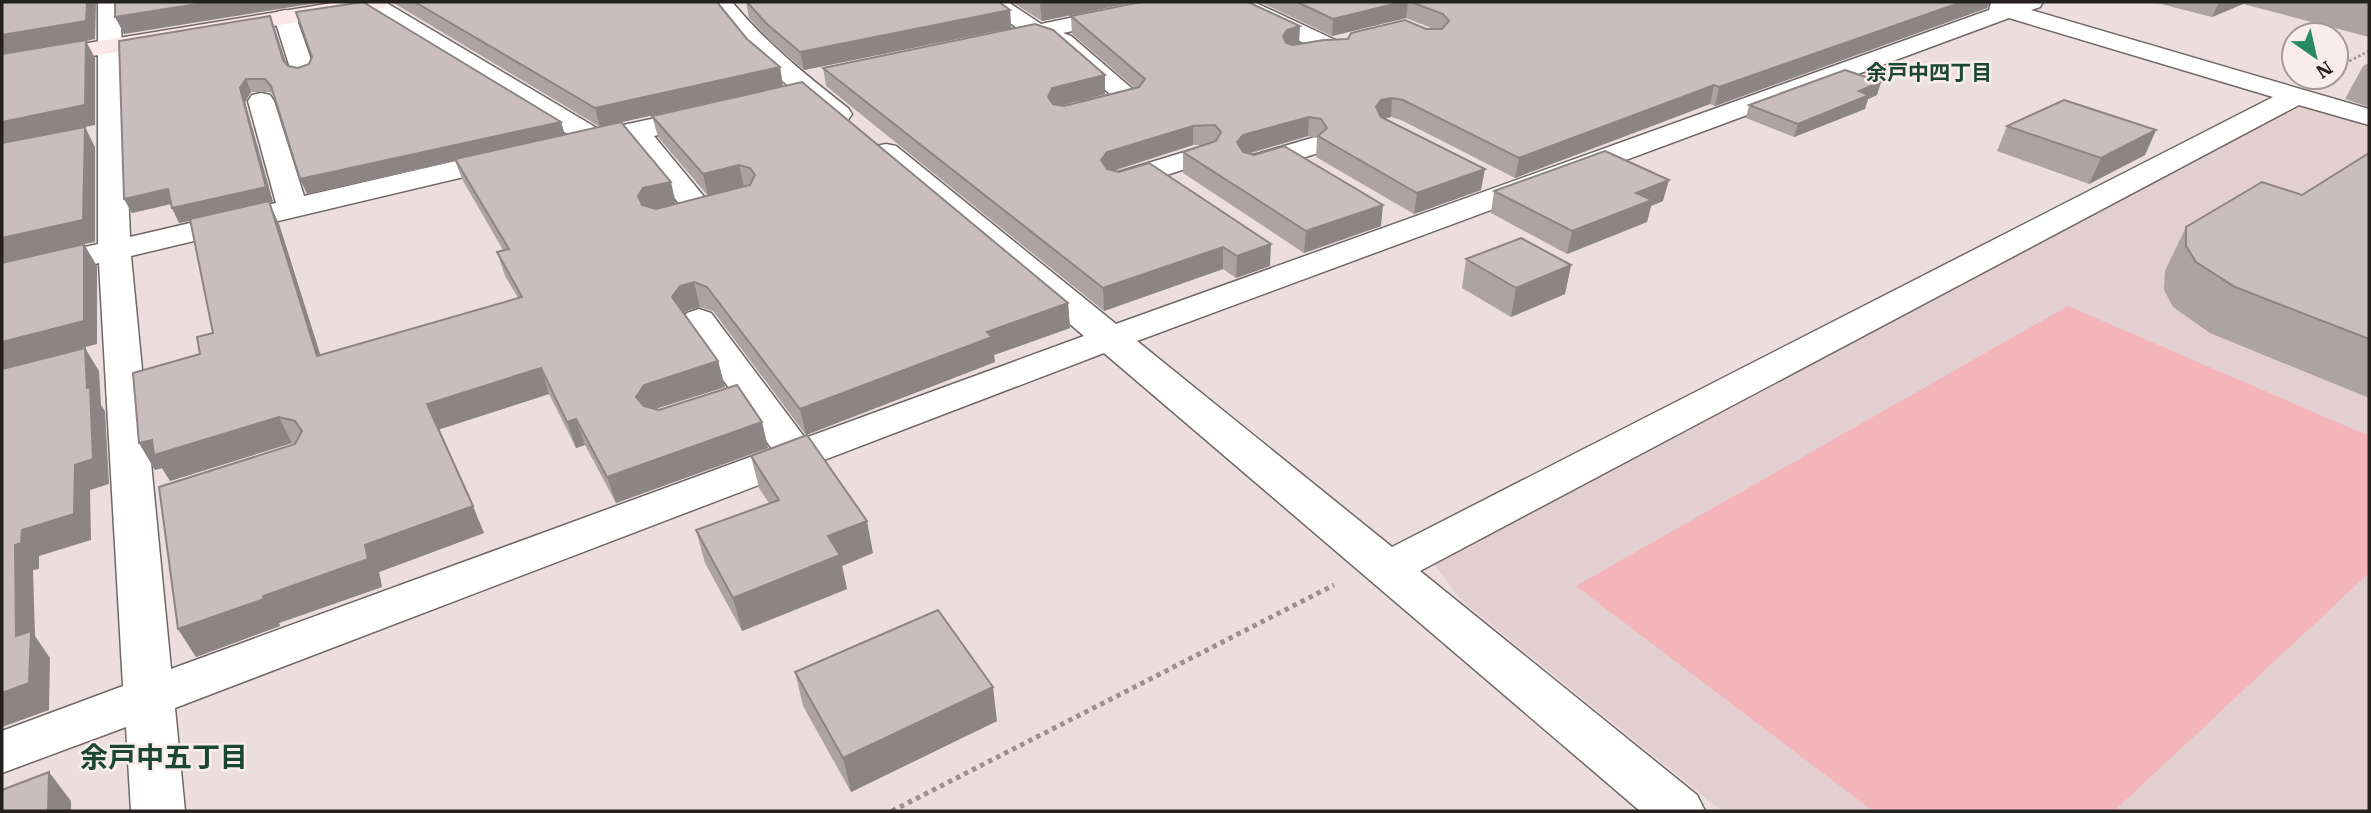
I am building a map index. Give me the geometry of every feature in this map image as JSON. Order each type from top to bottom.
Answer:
[{"type":"main road","points":[[2,64],[375,2]]},
{"type":"street","points":[[109,2],[110,46],[98,135],[114,250],[109,355],[135,509],[158,811]]},
{"type":"street","points":[[375,2],[594,138]]},
{"type":"street","points":[[994,2],[1036,31],[1063,41],[1130,98],[1063,115]]},
{"type":"street","points":[[970,45],[1178,2]]},
{"type":"street","points":[[1237,2],[1352,57]]},
{"type":"street","points":[[2,752],[1111,338],[1514,192],[2006,5],[2369,117]]},
{"type":"street","points":[[725,7],[756,7]]},
{"type":"street","points":[[725,7],[747,35],[811,83],[1111,338],[1678,811]]},
{"type":"street","points":[[285,17],[303,71]]},
{"type":"street","points":[[1296,55],[1367,37]]},
{"type":"street","points":[[771,100],[811,83]]},
{"type":"street","points":[[1383,565],[2295,96]]},
{"type":"street","points":[[261,101],[293,209]]},
{"type":"street","points":[[2,276],[594,138],[636,132],[730,109]]},
{"type":"street","points":[[636,132],[687,214],[732,202]]},
{"type":"street","points":[[1253,164],[1315,145]]},
{"type":"street","points":[[1119,181],[1204,154]]},
{"type":"street","points":[[1286,154],[1321,174]]},
{"type":"street","points":[[1154,170],[1188,192]]},
{"type":"street","points":[[1476,173],[1514,192]]},
{"type":"street","points":[[1379,208],[1413,229]]},
{"type":"street","points":[[1267,246],[1301,269]]},
{"type":"street","points":[[699,320],[797,455]]},
{"type":"street","points":[[715,405],[752,393]]},
{"type":"street","points":[[135,509],[174,496]]},
{"type":"path","points":[[2350,61],[2369,51]]},
{"type":"path","points":[[892,811],[1383,565]]},
{"type":"shaded area","points":[[2298,102],[2369,122],[2369,811],[1722,811],[1462,601],[1431,560]]},
{"type":"shaded area","points":[[2068,306],[2369,436],[2369,573],[2114,811],[1873,811],[1576,586]]},
{"type":"building","points":[[2,2],[87,2],[86,21],[2,35]]},
{"type":"building","points":[[115,2],[210,2],[115,17]]},
{"type":"building","points":[[363,2],[561,122],[300,179],[271,86],[265,79],[246,79],[240,88],[266,187],[172,208],[168,189],[124,199],[119,41],[270,16],[283,60],[288,66],[298,68],[309,64],[312,57],[296,12]]},
{"type":"building","points":[[415,2],[717,2],[747,39],[780,67],[595,108]]},
{"type":"building","points":[[747,2],[999,2],[1010,10],[800,52],[768,25]]},
{"type":"building","points":[[1141,2],[1248,2],[1300,26],[1287,30],[1283,36],[1286,43],[1293,45],[1348,39],[1351,33],[1405,20],[1426,29],[1442,29],[1449,21],[1443,14],[1411,2],[1962,2],[1719,87],[1714,85],[1519,158],[1403,100],[1381,100],[1376,107],[1381,117],[1485,169],[1417,193],[1318,136],[1327,128],[1321,119],[1309,117],[1243,135],[1237,142],[1243,152],[1254,155],[1284,146],[1383,205],[1306,231],[1183,152],[1216,141],[1221,132],[1215,125],[1193,126],[1107,152],[1101,160],[1107,169],[1119,172],[1149,163],[1271,244],[1237,256],[1223,247],[1103,288],[823,68],[1035,24],[1053,30],[1105,75],[1052,88],[1048,97],[1053,104],[1064,106],[1139,87],[1145,79],[1071,16]]},
{"type":"building","points":[[1297,2],[1402,2],[1333,19]]},
{"type":"building","points":[[86,40],[85,105],[2,122],[2,54]]},
{"type":"building","points":[[1845,70],[1881,82],[1859,91],[1869,95],[1798,124],[1749,105]]},
{"type":"building","points":[[802,82],[1068,303],[987,332],[992,337],[800,409],[707,287],[694,282],[680,286],[672,297],[718,361],[644,385],[636,397],[644,406],[659,410],[737,385],[762,422],[607,477],[576,419],[567,422],[541,368],[427,404],[473,506],[365,545],[368,559],[178,629],[159,487],[295,444],[302,431],[295,421],[279,417],[154,455],[152,440],[139,443],[133,373],[200,354],[197,337],[213,333],[190,219],[269,201],[317,356],[522,297],[497,252],[509,249],[455,159],[621,122],[671,182],[643,188],[638,196],[642,205],[656,209],[750,185],[755,175],[750,168],[739,165],[703,174],[652,116]]},
{"type":"building","points":[[2064,100],[2156,130],[2101,158],[2007,126]]},
{"type":"building","points":[[85,127],[83,220],[2,238],[2,143]]},
{"type":"building","points":[[1605,151],[1669,180],[1636,193],[1652,200],[1572,231],[1494,191]]},
{"type":"building","points":[[2369,153],[2369,339],[2235,287],[2196,262],[2186,246],[2186,227],[2262,182],[2302,195]]},
{"type":"building","points":[[1521,238],[1571,265],[1516,288],[1466,259]]},
{"type":"building","points":[[84,244],[84,321],[2,342],[2,263]]},
{"type":"building","points":[[85,348],[87,388],[90,387],[93,459],[75,465],[74,514],[22,530],[21,543],[15,545],[16,636],[31,631],[29,683],[2,693],[2,369]]},
{"type":"building","points":[[807,435],[867,521],[828,536],[840,555],[733,598],[696,530],[779,500],[751,456]]},
{"type":"building","points":[[938,610],[993,687],[843,758],[795,672]]},
{"type":"building","points":[[49,772],[48,811],[2,811],[2,790]]},
{"type":"district","name":"余戸中四丁目","points":[[1929,72]]},
{"type":"district","name":"余戸中五丁目","points":[[164,756]]}]
